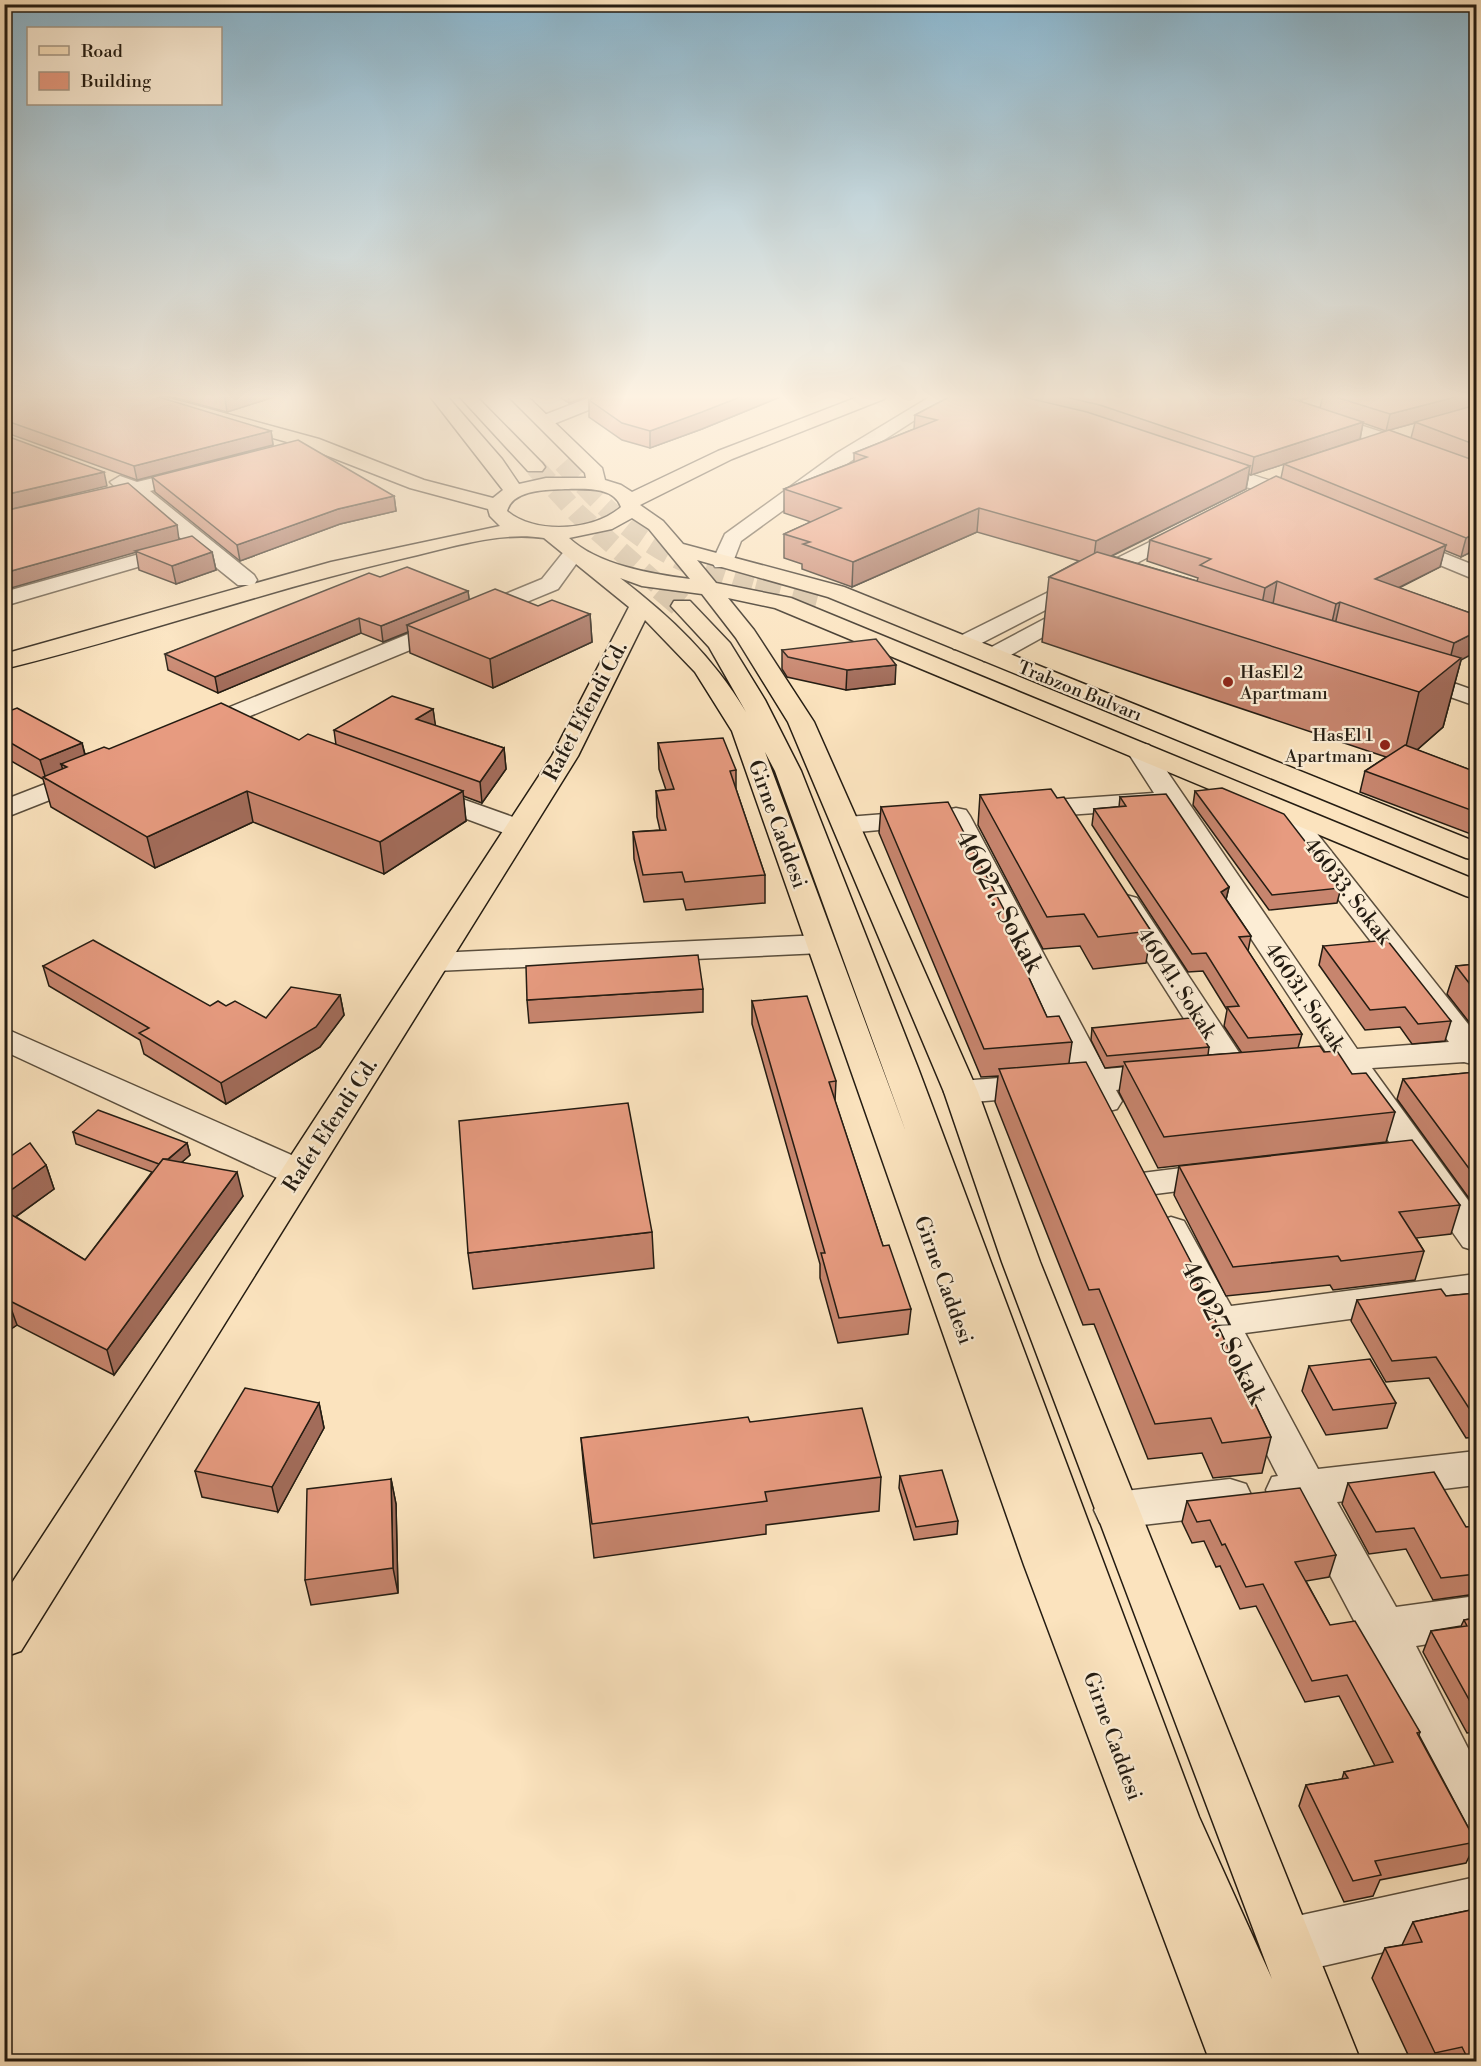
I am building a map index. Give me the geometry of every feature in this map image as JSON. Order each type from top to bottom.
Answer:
[{"type":"main road","points":[[455,491],[505,501]]},
{"type":"main road","points":[[502,491],[508,522],[540,530]]},
{"type":"main road","points":[[4,642],[320,561],[438,524],[528,491]]},
{"type":"main road","points":[[615,491],[624,495],[630,504],[656,525],[676,548],[694,596],[766,628],[802,623],[849,631]]},
{"type":"main road","points":[[4,662],[339,567],[489,533],[603,526],[626,514],[630,504],[654,491]]},
{"type":"main road","name":"Trabzon Bulvarı","points":[[540,530],[573,553],[694,596],[783,603],[1476,890]]},
{"type":"main road","name":"Trabzon Bulvarı","points":[[676,548],[836,592],[1476,854]]},
{"type":"main road","name":"Girne Caddesi","points":[[573,553],[641,606],[688,648],[718,686],[745,731],[821,944],[1167,1881],[1239,2061]]},
{"type":"main road","name":"Girne Caddesi","points":[[694,596],[718,643],[753,700],[788,771],[901,1068],[1174,1821],[1279,2061]]},
{"type":"main road","points":[[817,604],[1476,854]]},
{"type":"main road","name":"Rafet Efendi Cd.","points":[[4,1636],[436,962],[517,828],[565,756],[641,606]]},
{"type":"main road","points":[[766,628],[801,722],[961,1092],[1021,1262],[1332,2061]]},
{"type":"street","points":[[4,519],[121,491]]},
{"type":"street","points":[[139,491],[246,580]]},
{"type":"street","points":[[723,562],[732,538],[796,491]]},
{"type":"street","points":[[1239,503],[1255,491]]},
{"type":"street","points":[[1289,491],[1315,505]]},
{"type":"street","points":[[962,644],[1208,519]]},
{"type":"street","points":[[1379,533],[1476,574]]},
{"type":"street","points":[[4,599],[199,543]]},
{"type":"street","points":[[179,737],[550,584],[573,553]]},
{"type":"street","points":[[992,656],[1137,575],[1148,579]]},
{"type":"street","points":[[1389,667],[1476,699]]},
{"type":"street","points":[[222,719],[255,731]]},
{"type":"street","name":"46031. Sokak","points":[[1140,752],[1348,1060],[1476,1238]]},
{"type":"street","points":[[4,810],[113,764]]},
{"type":"street","points":[[397,783],[517,828]]},
{"type":"street","points":[[847,825],[1170,799]]},
{"type":"street","points":[[1063,807],[1082,836]]},
{"type":"street","name":"46033. Sokak","points":[[1286,813],[1475,1053]]},
{"type":"street","name":"46027. Sokak","points":[[979,814],[1095,1082],[1218,1322],[1384,1630],[1476,1816]]},
{"type":"street","name":"46041. Sokak","points":[[1113,885],[1233,1069]]},
{"type":"street","points":[[436,962],[821,944]]},
{"type":"street","points":[[4,1038],[299,1173]]},
{"type":"street","points":[[1302,1064],[1475,1053]]},
{"type":"street","points":[[961,1092],[1268,1066]]},
{"type":"street","points":[[1379,1157],[1414,1153]]},
{"type":"street","points":[[1133,1156],[1252,1171]]},
{"type":"street","points":[[1218,1322],[1476,1288]]},
{"type":"street","points":[[1116,1510],[1476,1468]]},
{"type":"street","points":[[1384,1630],[1476,1616]]},
{"type":"street","points":[[1288,1946],[1476,1904]]},
{"type":"building","points":[[4,491],[20,491],[4,495]]},
{"type":"building","points":[[91,491],[138,491],[177,525],[4,573],[4,511]]},
{"type":"building","points":[[170,491],[386,491],[394,496],[338,509],[237,545]]},
{"type":"building","points":[[791,491],[1198,491],[1096,541],[979,508],[853,562],[803,544],[810,542],[784,534],[841,508]]},
{"type":"building","points":[[1246,491],[1314,491],[1446,545],[1375,579],[1476,615],[1476,632],[1454,643],[1340,602],[1336,604],[1277,581],[1265,588],[1200,565],[1211,559],[1150,540]]},
{"type":"building","points":[[1351,491],[1476,491],[1476,533],[1466,538]]},
{"type":"building","points":[[192,536],[212,552],[172,566],[135,551]]},
{"type":"building","points":[[1097,552],[1461,658],[1419,692],[1049,577]]},
{"type":"building","points":[[407,567],[468,591],[381,626],[359,618],[215,677],[165,654],[369,573],[380,577]]},
{"type":"building","points":[[495,589],[538,606],[552,600],[590,614],[490,659],[407,625]]},
{"type":"building","points":[[876,639],[896,665],[847,670],[788,657],[782,650]]},
{"type":"building","points":[[392,696],[433,709],[416,719],[504,748],[480,782],[334,730]]},
{"type":"building","points":[[221,703],[299,740],[308,734],[463,791],[380,842],[247,791],[147,837],[43,777],[67,767],[61,764],[104,747],[109,749]]},
{"type":"building","points":[[17,708],[82,743],[40,760],[4,739],[4,713]]},
{"type":"building","points":[[723,738],[736,770],[730,771],[765,875],[685,882],[682,872],[643,875],[633,832],[666,830],[656,791],[674,789],[658,743]]},
{"type":"building","points":[[1405,745],[1476,772],[1476,812],[1365,771]]},
{"type":"building","points":[[1222,788],[1284,814],[1341,888],[1272,895],[1195,791]]},
{"type":"building","points":[[1051,789],[1057,798],[1064,797],[1151,931],[1098,937],[1084,914],[1047,917],[980,795]]},
{"type":"building","points":[[1166,794],[1229,887],[1221,892],[1251,936],[1239,937],[1302,1034],[1248,1038],[1227,1007],[1239,1006],[1206,953],[1192,954],[1094,809],[1126,806],[1120,797]]},
{"type":"building","points":[[948,802],[1012,925],[1005,926],[1047,1017],[1059,1016],[1072,1042],[984,1049],[881,807]]},
{"type":"building","points":[[93,940],[210,1006],[218,1001],[226,1006],[235,1001],[266,1018],[291,987],[340,995],[316,1027],[221,1083],[139,1033],[149,1028],[43,966]]},
{"type":"building","points":[[1387,940],[1451,1021],[1418,1024],[1405,1007],[1370,1010],[1323,946]]},
{"type":"building","points":[[698,955],[703,989],[527,1000],[526,966]]},
{"type":"building","points":[[1476,964],[1476,992],[1456,966]]},
{"type":"building","points":[[807,996],[836,1081],[829,1082],[883,1246],[889,1245],[911,1309],[839,1318],[821,1253],[825,1253],[752,1001]]},
{"type":"building","points":[[1190,1018],[1209,1047],[1107,1056],[1092,1028]]},
{"type":"building","points":[[1320,1046],[1324,1052],[1337,1051],[1352,1074],[1366,1073],[1395,1112],[1164,1137],[1124,1062]]},
{"type":"building","points":[[1086,1062],[1193,1266],[1189,1266],[1271,1437],[1222,1443],[1211,1418],[1155,1424],[1099,1289],[1089,1290],[999,1069]]},
{"type":"building","points":[[1476,1072],[1476,1178],[1403,1079]]},
{"type":"building","points":[[628,1103],[652,1232],[468,1253],[459,1121]]},
{"type":"building","points":[[98,1110],[187,1143],[159,1164],[73,1132]]},
{"type":"building","points":[[1412,1140],[1460,1205],[1399,1212],[1424,1251],[1341,1261],[1338,1256],[1233,1267],[1179,1166]]},
{"type":"building","points":[[30,1143],[46,1165],[4,1195],[4,1161]]},
{"type":"building","points":[[163,1159],[237,1172],[107,1350],[8,1300],[4,1303],[4,1210],[85,1260]]},
{"type":"building","points":[[1441,1289],[1446,1296],[1476,1293],[1476,1416],[1436,1357],[1392,1361],[1357,1300]]},
{"type":"building","points":[[1370,1359],[1396,1403],[1333,1410],[1309,1366]]},
{"type":"building","points":[[245,1388],[319,1403],[272,1487],[195,1471]]},
{"type":"building","points":[[862,1408],[881,1477],[765,1492],[767,1501],[592,1524],[581,1438],[748,1417],[750,1422]]},
{"type":"building","points":[[942,1470],[958,1521],[916,1527],[900,1476]]},
{"type":"building","points":[[1434,1472],[1466,1527],[1476,1526],[1476,1574],[1441,1578],[1414,1528],[1376,1532],[1348,1483]]},
{"type":"building","points":[[391,1479],[393,1568],[305,1580],[307,1489]]},
{"type":"building","points":[[1300,1488],[1336,1555],[1295,1562],[1330,1625],[1355,1621],[1420,1732],[1417,1733],[1476,1842],[1375,1861],[1381,1875],[1353,1881],[1306,1785],[1348,1778],[1344,1772],[1393,1762],[1347,1675],[1312,1681],[1263,1584],[1246,1587],[1225,1544],[1222,1545],[1210,1520],[1197,1522],[1187,1501]]},
{"type":"building","points":[[1476,1618],[1476,1712],[1431,1631],[1467,1626],[1464,1620]]},
{"type":"building","points":[[1476,1909],[1476,2061],[1469,2061],[1462,2047],[1435,2053],[1385,1948],[1422,1942],[1413,1922]]},
{"type":"tunnel","points":[[557,491],[577,513],[663,589]]},
{"type":"tunnel","points":[[589,491],[629,528],[673,557],[727,579],[761,589]]},
{"type":"tunnel","points":[[661,588],[682,606]]},
{"type":"tunnel","points":[[755,588],[817,604]]},
{"type":"place","name":"HasEl 2 Apartmanı","points":[[1228,682]]},
{"type":"place","name":"HasEl 1 Apartmanı","points":[[1385,745]]}]
